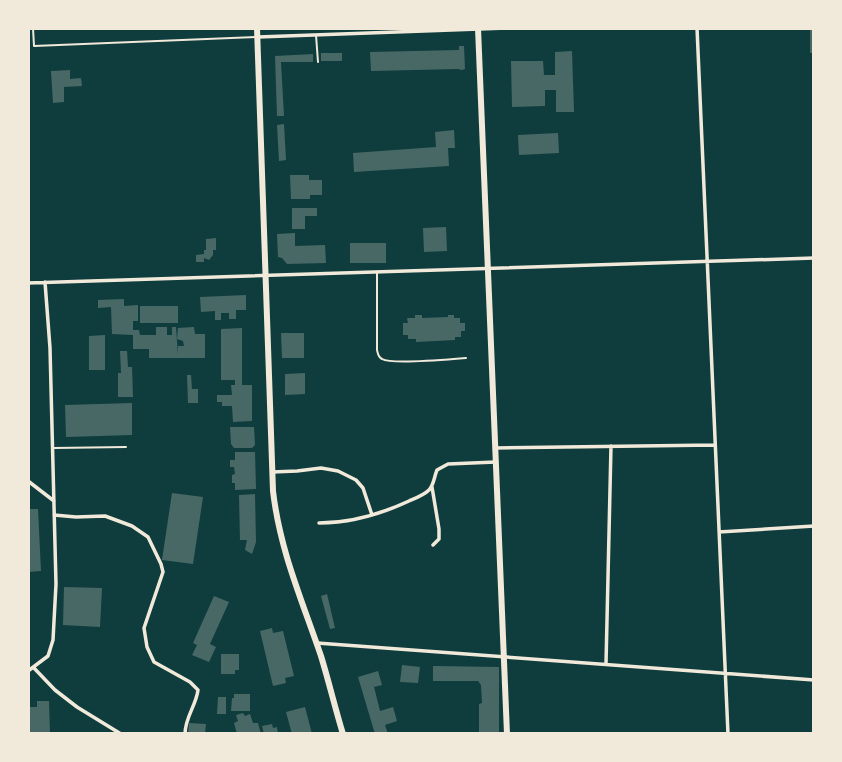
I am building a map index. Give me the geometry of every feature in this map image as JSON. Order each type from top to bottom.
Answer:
[{"type":"main road","points":[[257,28],[275,510],[289,569],[316,643],[343,734]]},
{"type":"main road","points":[[478,29],[507,734]]},
{"type":"street","points":[[258,37],[507,28]]},
{"type":"street","points":[[698,28],[727,734]]},
{"type":"street","points":[[28,283],[814,258]]},
{"type":"street","points":[[28,671],[48,656],[53,640],[56,584],[50,348],[45,282]]},
{"type":"street","points":[[495,448],[715,445]]},
{"type":"street","points":[[606,664],[611,446]]},
{"type":"street","points":[[433,545],[439,539],[432,488],[435,474],[448,464],[496,462]]},
{"type":"street","points":[[272,471],[298,471],[321,467],[338,471],[363,488],[372,516]]},
{"type":"street","points":[[28,481],[54,501]]},
{"type":"street","points":[[319,523],[337,523],[372,516],[432,488]]},
{"type":"street","points":[[54,515],[105,516],[132,526],[148,537],[163,572],[144,628],[147,647],[154,662],[190,682],[198,690],[197,699],[185,726],[185,734]]},
{"type":"street","points":[[719,532],[814,526]]},
{"type":"street","points":[[316,643],[814,680]]},
{"type":"street","points":[[33,667],[55,690],[77,707],[121,734]]},
{"type":"lane","points":[[33,28],[34,46],[258,37]]},
{"type":"lane","points":[[316,35],[318,62]]},
{"type":"lane","points":[[377,272],[377,350],[383,360],[466,358]]},
{"type":"lane","points":[[52,449],[127,447]]},
{"type":"building","points":[[810,30],[814,30],[814,53],[810,53]]},
{"type":"building","points":[[459,46],[464,46],[465,69],[462,70],[371,71],[370,52],[459,50]]},
{"type":"building","points":[[572,51],[574,112],[556,112],[556,90],[545,90],[545,106],[512,107],[511,61],[543,61],[544,75],[555,75],[555,52]]},
{"type":"building","points":[[321,53],[342,53],[342,61],[321,61]]},
{"type":"building","points":[[313,54],[313,62],[281,62],[284,116],[277,116],[275,56]]},
{"type":"building","points":[[70,70],[70,79],[81,78],[82,86],[64,87],[64,102],[53,103],[51,71]]},
{"type":"building","points":[[284,124],[286,160],[279,161],[277,125]]},
{"type":"building","points":[[454,130],[455,148],[448,148],[449,166],[354,172],[353,153],[436,147],[435,132]]},
{"type":"building","points":[[558,133],[559,153],[519,155],[518,135]]},
{"type":"building","points":[[290,175],[309,175],[309,180],[322,180],[322,195],[310,195],[310,199],[291,199]]},
{"type":"building","points":[[292,208],[317,208],[317,216],[305,216],[305,229],[292,229]]},
{"type":"building","points":[[446,227],[447,251],[424,252],[423,228]]},
{"type":"building","points":[[295,233],[295,246],[325,245],[326,263],[287,264],[278,257],[277,234]]},
{"type":"building","points":[[216,238],[216,250],[213,250],[209,260],[204,258],[204,262],[196,262],[196,255],[204,254],[206,250],[206,239]]},
{"type":"building","points":[[350,243],[386,243],[386,263],[350,263]]},
{"type":"building","points":[[246,295],[246,310],[236,310],[236,319],[229,319],[229,313],[221,313],[221,320],[215,320],[215,311],[201,312],[200,297]]},
{"type":"building","points":[[124,299],[124,306],[138,305],[138,321],[133,321],[133,330],[139,330],[140,335],[156,335],[156,327],[167,327],[167,335],[172,335],[172,327],[176,327],[178,355],[178,346],[184,346],[183,341],[177,339],[178,328],[194,327],[195,334],[205,334],[205,358],[149,358],[149,349],[133,349],[133,335],[112,334],[111,307],[98,308],[98,300]]},
{"type":"building","points":[[140,306],[178,306],[178,323],[140,323]]},
{"type":"building","points":[[415,315],[422,315],[422,318],[454,315],[454,318],[460,318],[460,323],[465,323],[465,331],[461,331],[461,337],[455,337],[455,340],[416,342],[416,339],[408,339],[408,335],[403,335],[403,323],[408,323],[407,318],[415,318]]},
{"type":"building","points":[[242,328],[242,385],[252,385],[252,421],[233,422],[232,406],[222,406],[222,402],[217,402],[217,395],[232,395],[231,385],[235,385],[235,380],[221,380],[221,329]]},
{"type":"building","points":[[281,333],[304,333],[304,358],[282,358]]},
{"type":"building","points":[[105,335],[105,370],[89,370],[89,336]]},
{"type":"building","points":[[120,351],[127,351],[128,367],[132,367],[133,397],[118,397]]},
{"type":"building","points":[[305,373],[305,394],[285,395],[285,374]]},
{"type":"building","points":[[187,375],[191,375],[192,389],[198,389],[198,403],[188,403]]},
{"type":"building","points":[[132,403],[132,435],[66,437],[65,405]]},
{"type":"building","points":[[230,427],[254,427],[255,445],[252,448],[234,448],[231,444]]},
{"type":"building","points":[[235,452],[255,452],[256,489],[235,490],[235,483],[232,483],[234,467],[230,467],[230,460],[235,460]]},
{"type":"building","points":[[172,493],[203,497],[193,564],[162,560]]},
{"type":"building","points":[[255,494],[256,542],[252,554],[245,550],[247,540],[240,540],[239,495]]},
{"type":"building","points":[[28,509],[38,509],[41,571],[28,572]]},
{"type":"building","points":[[64,587],[102,588],[100,627],[63,625]]},
{"type":"building","points":[[327,594],[335,628],[330,629],[321,596]]},
{"type":"building","points":[[214,596],[229,602],[210,644],[216,647],[209,662],[192,655],[197,645],[193,643]]},
{"type":"building","points":[[272,628],[273,633],[283,631],[294,676],[285,678],[286,683],[273,686],[260,631]]},
{"type":"building","points":[[221,654],[239,654],[239,670],[235,670],[235,674],[221,674]]},
{"type":"building","points":[[402,665],[420,667],[418,683],[400,682]]},
{"type":"building","points":[[433,666],[499,667],[499,734],[479,734],[479,704],[482,703],[481,685],[478,681],[433,681]]},
{"type":"building","points":[[378,671],[382,685],[374,687],[380,711],[393,707],[397,721],[385,725],[388,734],[375,734],[358,677]]},
{"type":"building","points":[[234,694],[250,694],[250,711],[231,711]]},
{"type":"building","points":[[218,697],[226,697],[226,714],[217,714]]},
{"type":"building","points":[[37,701],[49,701],[50,734],[28,734],[28,707],[37,707]]},
{"type":"building","points":[[305,707],[312,734],[292,734],[286,712]]},
{"type":"building","points":[[243,713],[245,716],[250,714],[253,723],[258,723],[261,734],[237,734],[234,723],[238,721],[236,715]]},
{"type":"building","points":[[189,723],[206,724],[205,734],[188,734]]},
{"type":"building","points":[[272,724],[273,728],[277,727],[278,734],[264,734],[262,726]]}]
